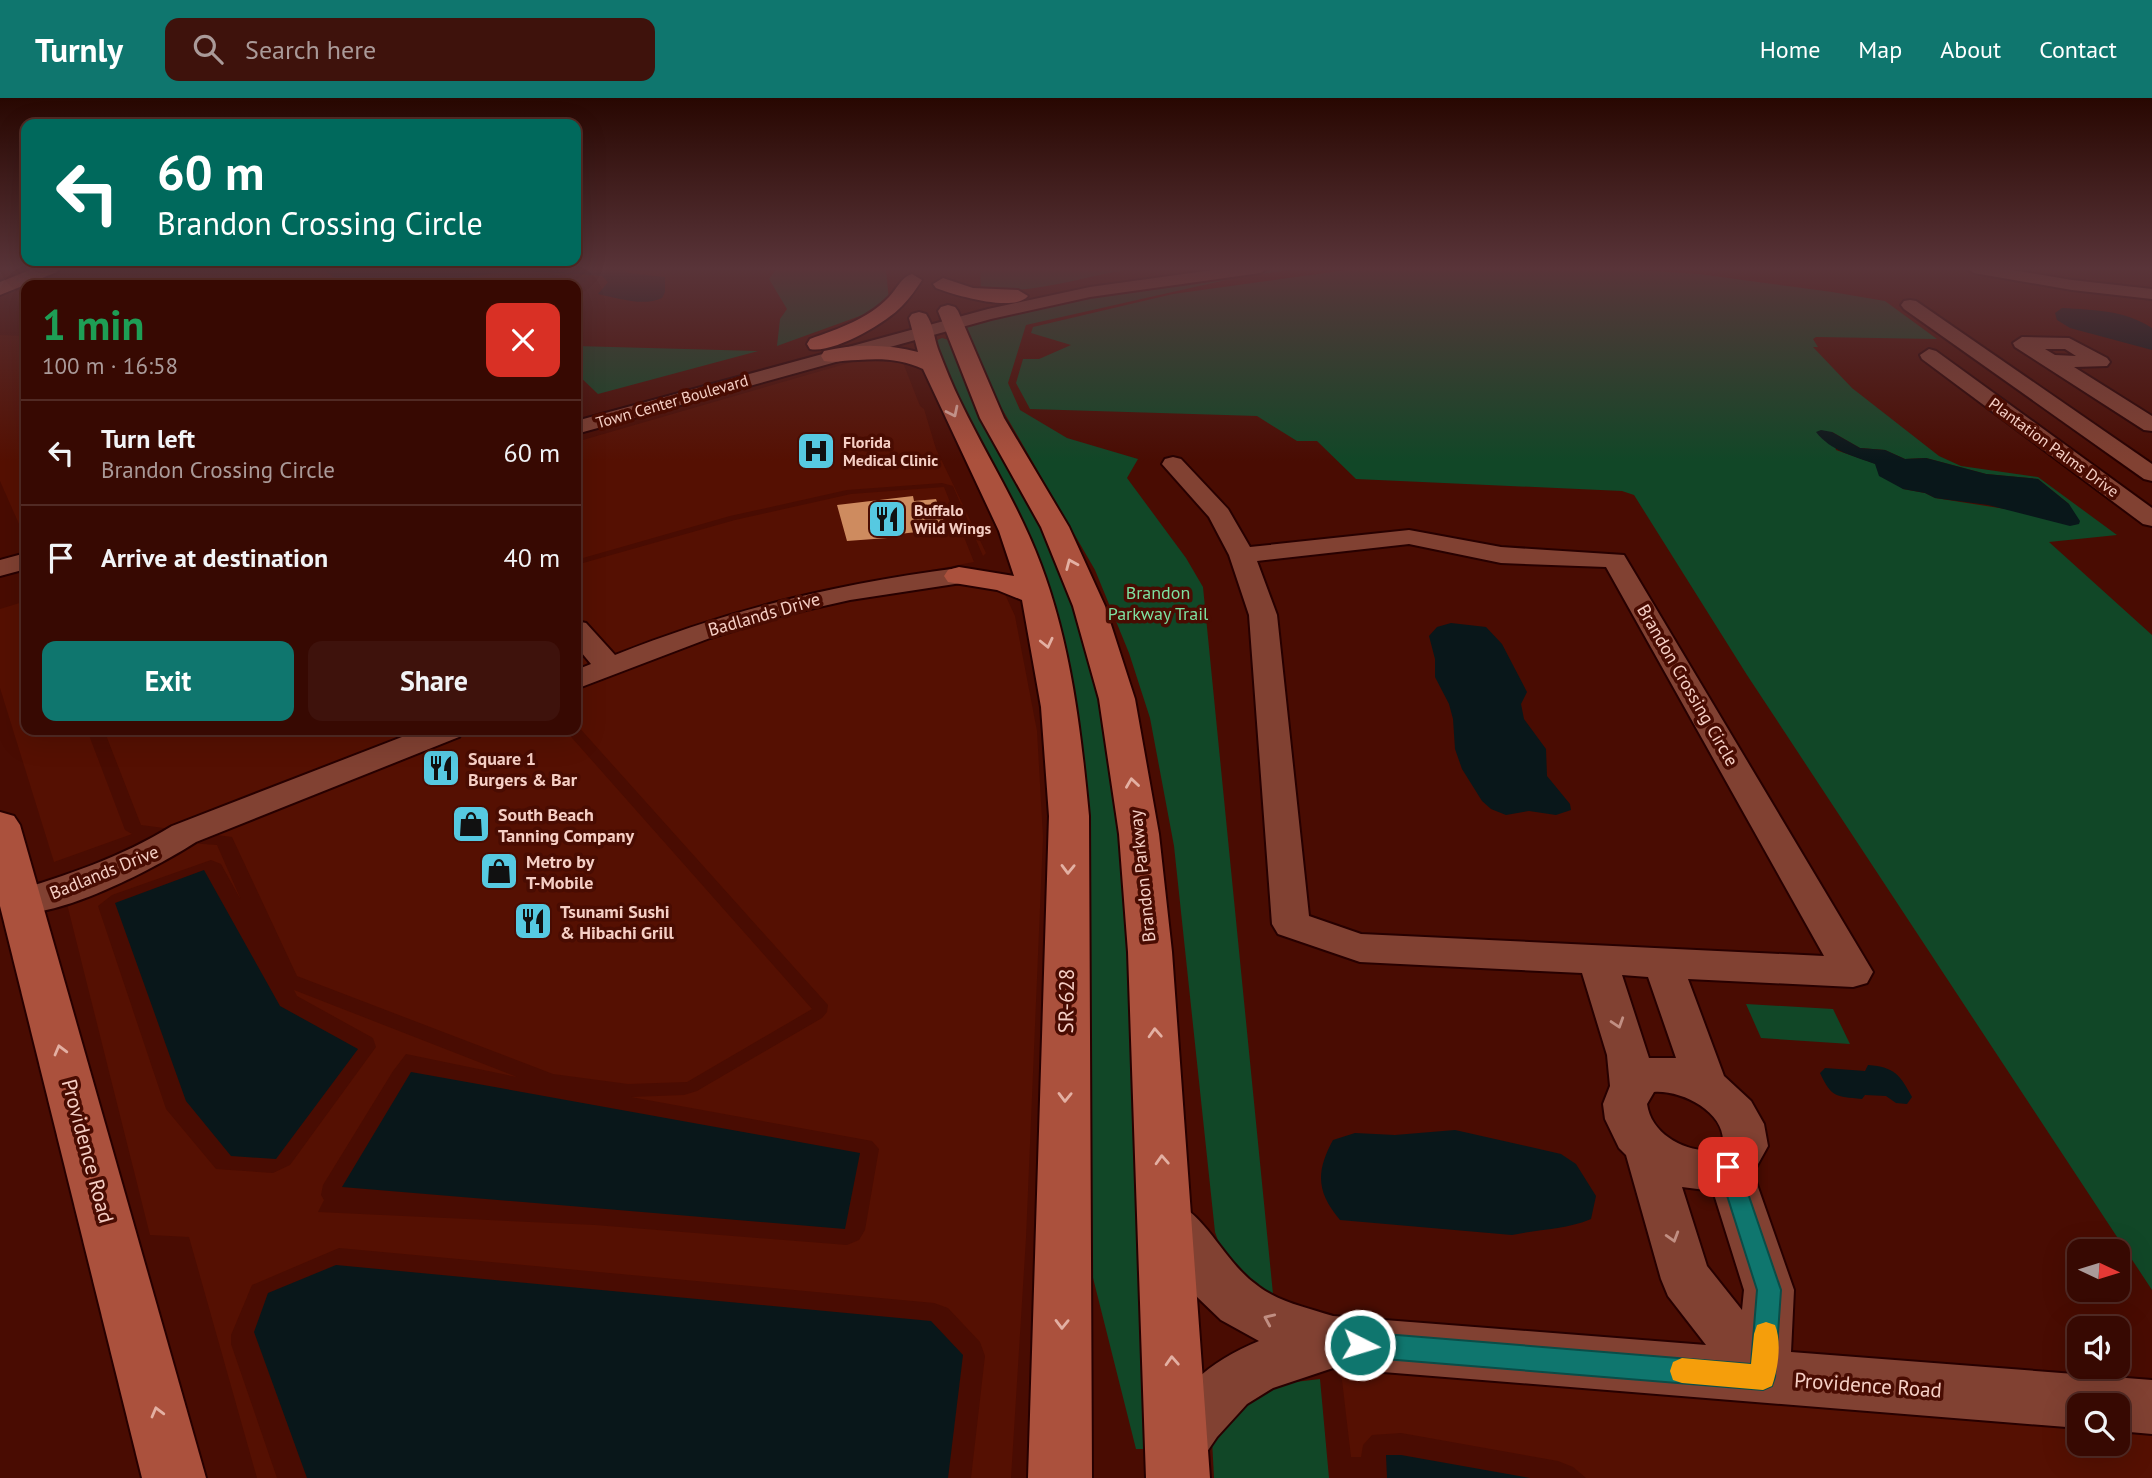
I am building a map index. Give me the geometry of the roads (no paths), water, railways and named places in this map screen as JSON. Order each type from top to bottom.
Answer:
[{"type":"highway","points":[[825,350],[853,332]]},
{"type":"main road","points":[[825,350],[911,355],[925,332]]},
{"type":"main road","points":[[938,332],[945,396],[1013,531],[1002,550],[990,562],[959,576]]},
{"type":"main road","name":"Brandon Parkway","points":[[946,332],[1055,527],[1088,606],[1117,699],[1137,822],[1147,926],[1177,1464]]},
{"type":"main road","name":"SR-628","points":[[1013,531],[1036,595],[1058,696],[1069,816],[1059,1478]]},
{"type":"main road","points":[[959,576],[1003,582],[1036,595]]},
{"type":"main road","name":"Providence Road","points":[[0,825],[13,898],[174,1478]]},
{"type":"street","name":"Town Center Boulevard","points":[[581,426],[879,332]]},
{"type":"street","points":[[1949,332],[2152,474]]},
{"type":"street","name":"Town Center Boulevard","points":[[581,410],[825,350]]},
{"type":"street","name":"Plantation Palms Drive","points":[[1929,355],[2152,519]]},
{"type":"street","points":[[2050,361],[2152,425]]},
{"type":"street","name":"Plantation Palms Drive","points":[[1955,375],[2010,375]]},
{"type":"street","name":"Brandon Crossing Circle","points":[[1173,464],[1219,514],[1242,555],[1263,615],[1292,924],[1360,948],[1853,972],[1615,560],[1501,555],[1409,537],[1242,555]]},
{"type":"street","points":[[0,568],[21,562]]},
{"type":"street","name":"Badlands Drive","points":[[581,678],[715,627],[802,602],[868,588],[959,576]]},
{"type":"street","points":[[0,589],[21,583]]},
{"type":"street","points":[[581,635],[610,667]]},
{"type":"street","name":"Badlands Drive","points":[[13,898],[59,892],[155,854],[184,834],[434,735]]},
{"type":"street","points":[[1597,958],[1628,1055],[1632,1086],[1625,1104],[1627,1119],[1646,1145],[1667,1160],[1686,1168],[1707,1172],[1728,1167],[1739,1160],[1746,1147],[1745,1130],[1737,1113],[1723,1098],[1685,1077],[1667,1074],[1650,1076],[1632,1086]]},
{"type":"street","points":[[1662,961],[1707,1087]]},
{"type":"street","points":[[1646,1145],[1686,1279],[1763,1377]]},
{"type":"street","points":[[1728,1167],[1769,1290],[1763,1377]]},
{"type":"street","name":"Providence Road","points":[[1165,1219],[1196,1251],[1214,1279],[1240,1303],[1264,1318],[1333,1342],[2152,1407]]},
{"type":"street","name":"Providence Road","points":[[1177,1464],[1200,1411],[1222,1388],[1257,1366],[1333,1342]]},
{"type":"place","name":"Florida Medical Clinic","points":[[816,451]]},
{"type":"place","name":"Buffalo Wild Wings","points":[[887,519]]},
{"type":"place","name":"Square 1 Burgers & Bar","points":[[441,768]]},
{"type":"place","name":"South Beach Tanning Company","points":[[471,824]]},
{"type":"place","name":"Metro by T-Mobile","points":[[499,871]]},
{"type":"place","name":"Tsunami Sushi & Hibachi Grill","points":[[533,921]]},
{"type":"park label","name":"Brandon Parkway Trail","points":[[1158,602]]}]
